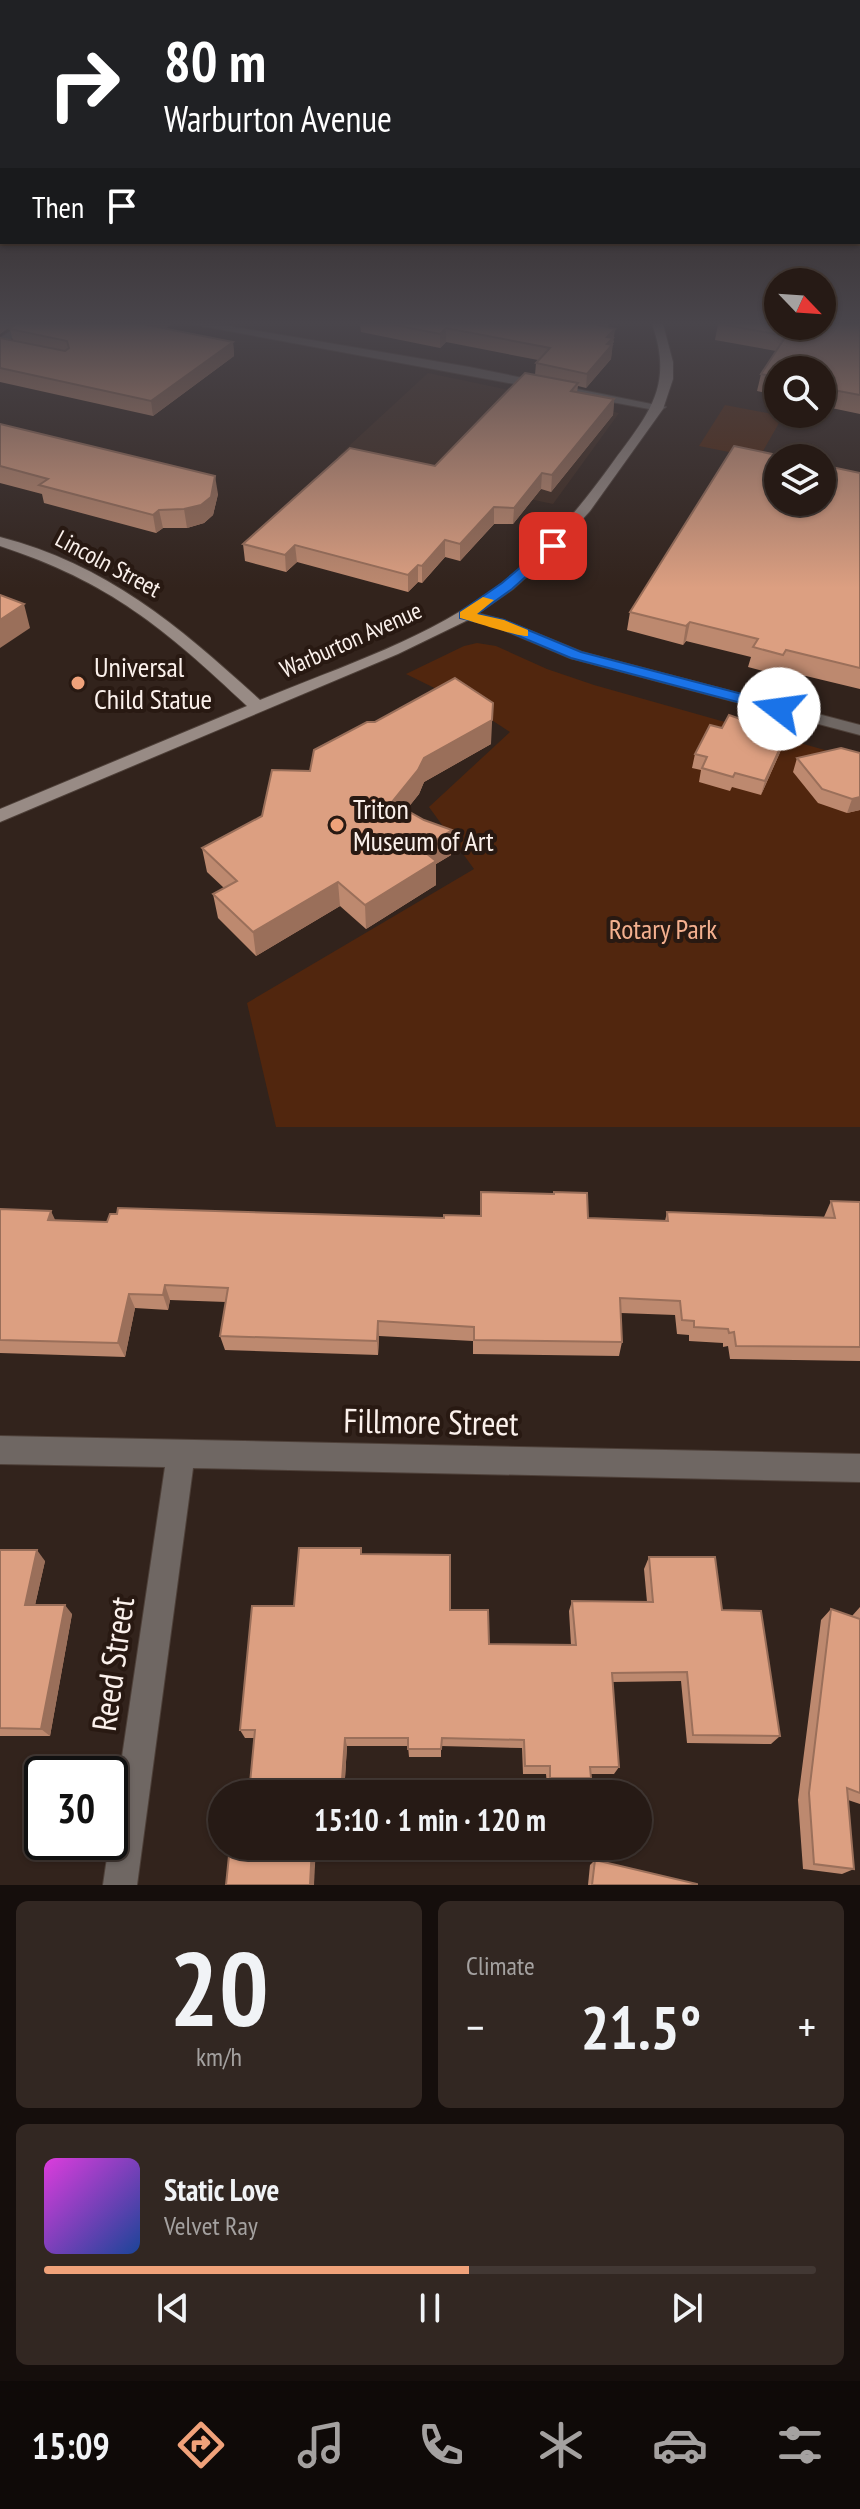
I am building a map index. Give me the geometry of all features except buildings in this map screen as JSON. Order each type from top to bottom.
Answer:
[{"type":"street","name":"Warburton Avenue","points":[[0,816],[371,660],[465,615],[507,586],[553,546],[588,506],[656,412]]},
{"type":"street","name":"Lincoln Street","points":[[0,541],[35,552],[130,599],[179,635],[258,707]]},
{"type":"street","points":[[465,615],[499,623],[576,655],[860,730]]},
{"type":"street","name":"Fillmore Street","points":[[0,1450],[860,1468]]},
{"type":"street","name":"Reed Street","points":[[120,1885],[181,1453]]},
{"type":"shaded area","points":[[386,412],[619,413],[553,504],[337,457]]},
{"type":"green space","points":[[721,412],[764,412],[764,428],[776,428],[764,444],[759,458],[699,446]]},
{"type":"green space","name":"Rotary Park","points":[[477,643],[496,646],[547,669],[594,685],[860,760],[860,1127],[276,1127],[247,1003],[474,869],[429,807],[510,732],[467,704],[406,674],[464,646]]},
{"type":"slow traffic","points":[[488,600],[465,615],[499,623],[523,633]]},
{"type":"place","name":"Universal Child Statue","points":[[78,683]]},
{"type":"place","name":"Triton Museum of Art","points":[[337,825]]},
{"type":"route","points":[[553,546],[507,586],[465,615],[499,623],[576,655],[779,709]]}]
